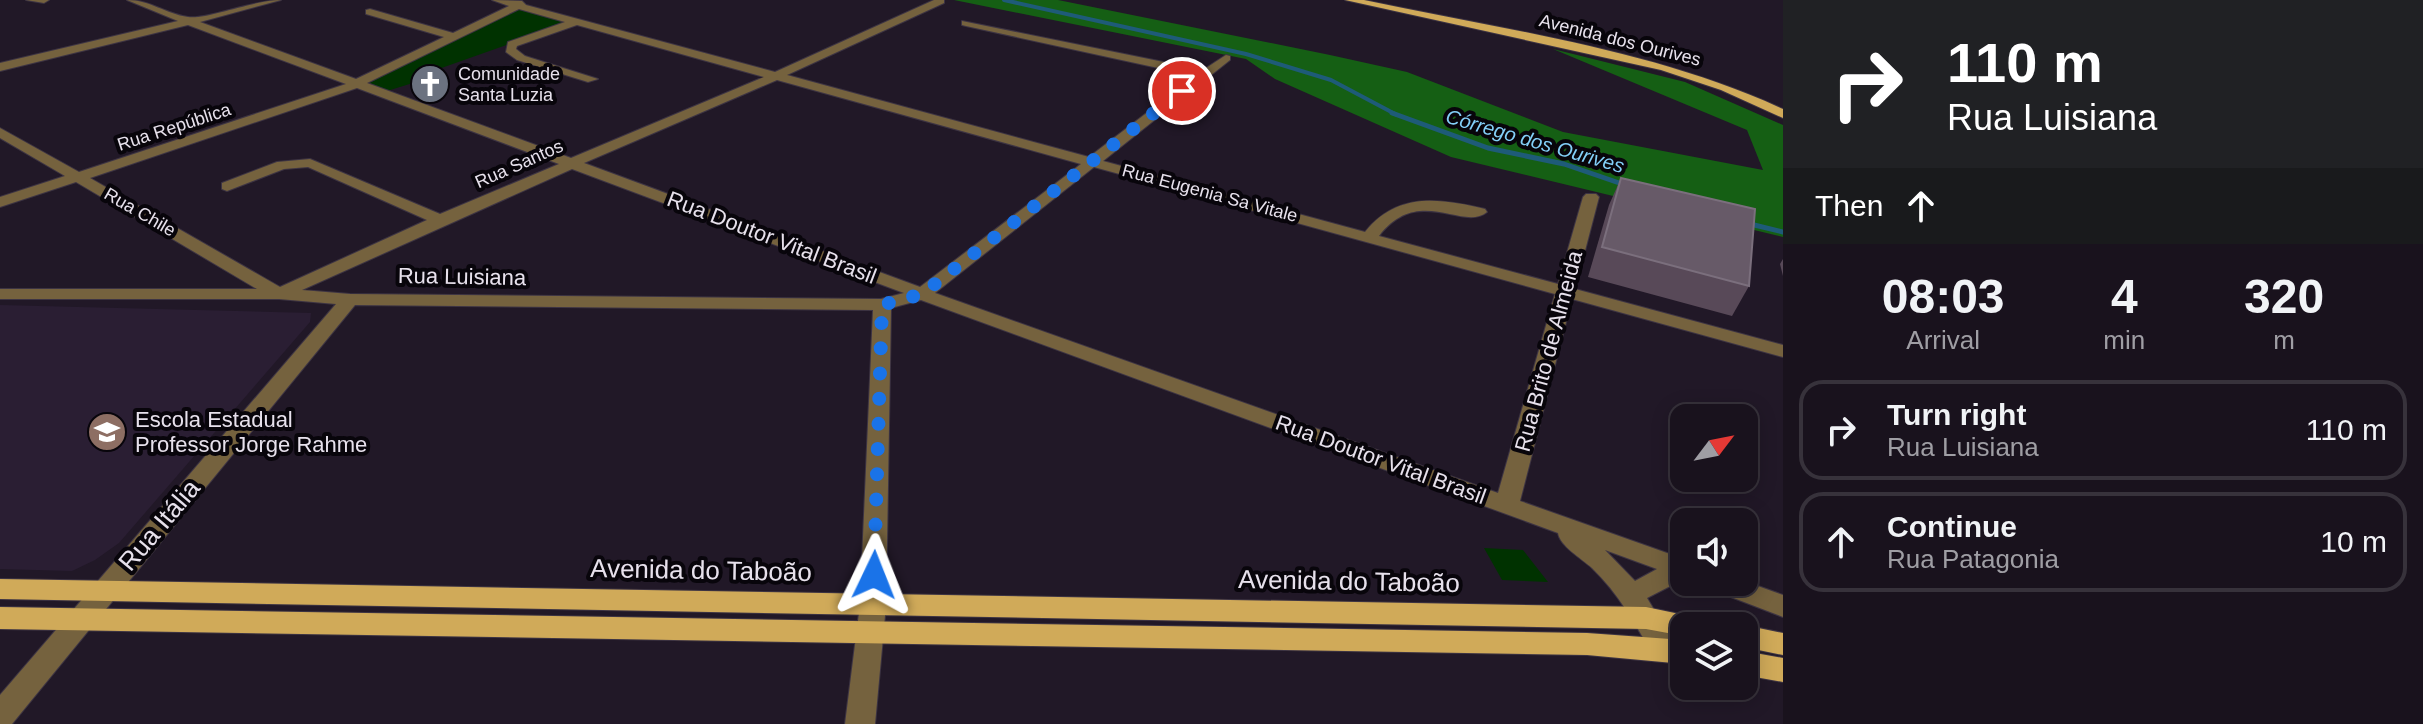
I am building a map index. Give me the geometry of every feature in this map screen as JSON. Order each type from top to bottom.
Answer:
[{"type":"main road","name":"Avenida dos Ourives","points":[[1350,0],[1664,67],[1725,87],[1783,114]]},
{"type":"main road","name":"Avenida do Taboão","points":[[0,589],[1646,618],[1670,622]]},
{"type":"main road","points":[[0,618],[1571,644],[1670,650]]},
{"type":"main road","points":[[1758,639],[1783,644]]},
{"type":"main road","points":[[1758,666],[1783,670]]},
{"type":"street","points":[[31,0],[44,0]]},
{"type":"street","name":"Rua Doutor Vital Brasil","points":[[132,0],[922,294],[1670,564]]},
{"type":"street","points":[[0,67],[276,0]]},
{"type":"street","name":"Rua Eugenia Sa Vitale","points":[[497,0],[1093,160],[1783,351]]},
{"type":"street","name":"Rua República","points":[[0,202],[306,104],[358,83],[530,0]]},
{"type":"street","name":"Rua Santos","points":[[279,294],[440,220],[776,76],[940,1]]},
{"type":"street","points":[[370,12],[452,36]]},
{"type":"street","points":[[576,22],[520,40],[512,44],[510,50],[521,58],[592,79]]},
{"type":"street","points":[[966,23],[1204,74]]},
{"type":"street","points":[[922,294],[1226,58]]},
{"type":"street","name":"Rua Chile","points":[[0,132],[279,294]]},
{"type":"street","points":[[227,186],[282,165],[310,163],[440,220]]},
{"type":"street","name":"Rua Brito de Almeida","points":[[1507,505],[1563,290],[1591,197]]},
{"type":"street","points":[[1369,237],[1391,211],[1406,205],[1479,212]]},
{"type":"street","points":[[203,296],[226,283],[237,267]]},
{"type":"street","name":"Rua Luisiana","points":[[0,294],[279,294],[350,299],[882,305],[922,294]]},
{"type":"street","name":"Rua Itália","points":[[0,716],[350,299]]},
{"type":"street","points":[[860,724],[873,605],[882,305]]},
{"type":"street","points":[[1550,521],[1596,555],[1633,594],[1646,618],[1670,645]]},
{"type":"street","points":[[1633,594],[1670,576]]},
{"type":"street","points":[[1756,596],[1783,606]]},
{"type":"shaded area","name":"Escola Estadual Professor Jorge Rahme","points":[[0,305],[311,313],[310,322],[119,543],[72,571],[0,569]]},
{"type":"green space","points":[[954,0],[1058,0],[1330,55],[1407,72],[1563,132],[1763,170],[1747,130],[1553,49],[1685,82],[1783,125],[1783,237],[1451,157],[1275,79],[1246,59]]},
{"type":"green space","points":[[518,8],[571,22],[433,71],[442,74],[387,91],[362,83]]},
{"type":"green space","points":[[1484,548],[1523,550],[1548,582],[1502,580]]},
{"type":"building","points":[[1621,178],[1755,209],[1749,286],[1602,247]]},
{"type":"waterway","name":"Córrego dos Ourives","points":[[1004,0],[1246,54],[1331,80],[1396,114]]},
{"type":"waterway","name":"Córrego dos Ourives","points":[[1392,113],[1396,114]]},
{"type":"waterway","name":"Córrego dos Ourives","points":[[1396,114],[1488,148],[1564,164],[1628,186]]},
{"type":"waterway","name":"Córrego dos Ourives","points":[[1746,223],[1783,232]]},
{"type":"place","name":"Comunidade Santa Luzia","points":[[430,84]]},
{"type":"place","name":"Escola Estadual Professor Jorge Rahme","points":[[107,432]]},
{"type":"route","points":[[874,575],[882,305],[922,294],[1182,91]]}]
